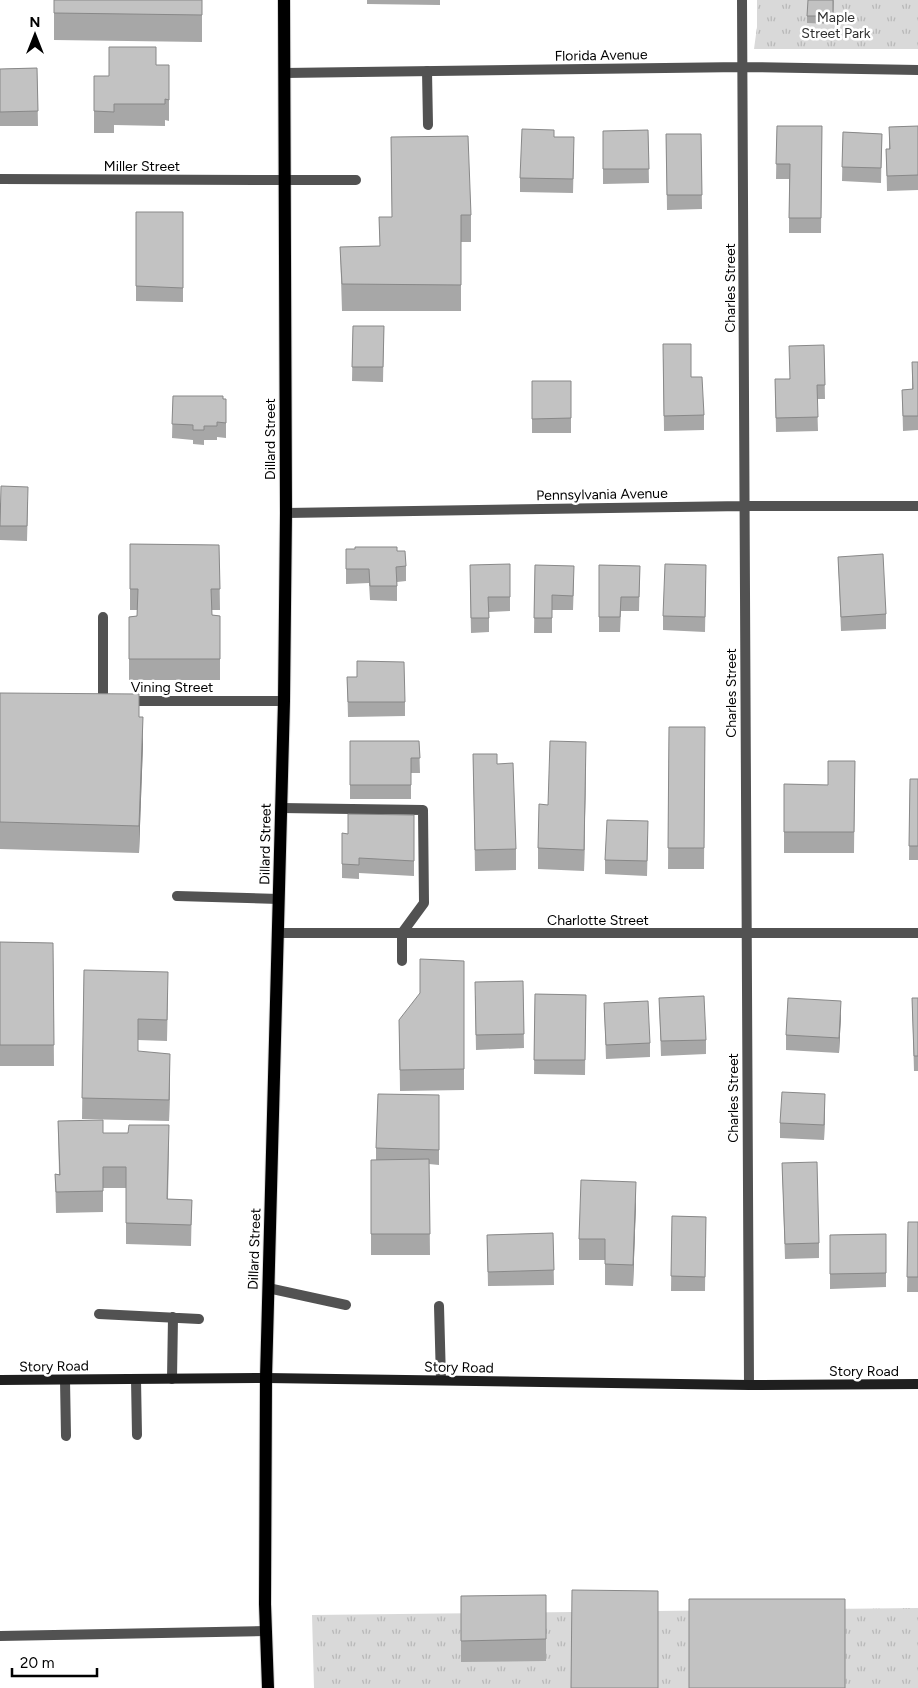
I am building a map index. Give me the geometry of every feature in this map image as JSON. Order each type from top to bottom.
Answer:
[{"type":"main road","name":"Dillard Street","points":[[268,1688],[266,1631],[266,1378],[284,702],[286,513],[284,0]]},
{"type":"street","name":"Charles Street","points":[[742,0],[749,1385]]},
{"type":"street","name":"Florida Avenue","points":[[284,73],[743,67],[918,70]]},
{"type":"street","points":[[427,71],[428,124]]},
{"type":"street","name":"Miller Street","points":[[0,179],[356,180]]},
{"type":"street","name":"Pennsylvania Avenue","points":[[286,513],[744,506],[918,506]]},
{"type":"street","name":"Vining Street","points":[[103,617],[98,700],[284,702]]},
{"type":"street","points":[[281,808],[423,810],[424,903],[402,934],[402,961]]},
{"type":"street","points":[[177,896],[279,899]]},
{"type":"street","name":"Charlotte Street","points":[[278,934],[918,933]]},
{"type":"street","points":[[268,1288],[346,1305]]},
{"type":"street","points":[[439,1306],[441,1380]]},
{"type":"street","points":[[99,1314],[199,1319]]},
{"type":"street","points":[[172,1379],[173,1318]]},
{"type":"street","name":"Story Road","points":[[0,1380],[266,1378],[749,1385],[918,1384]]},
{"type":"street","points":[[136,1379],[137,1435]]},
{"type":"street","points":[[65,1380],[66,1436]]},
{"type":"street","points":[[0,1636],[266,1631]]},
{"type":"green space","name":"Maple Street Park","points":[[757,0],[918,0],[918,49],[754,49],[757,27]]},
{"type":"green space","points":[[918,1608],[918,1688],[314,1688],[312,1615]]},
{"type":"building","points":[[54,0],[202,0],[202,15],[54,13]]},
{"type":"building","points":[[808,0],[833,0],[833,16],[807,16]]},
{"type":"building","points":[[109,47],[156,47],[156,65],[169,65],[169,100],[165,99],[165,104],[114,104],[114,112],[94,111],[94,76],[109,76]]},
{"type":"building","points":[[37,68],[38,111],[0,112],[0,69]]},
{"type":"building","points":[[777,126],[822,126],[821,218],[789,218],[790,164],[776,164]]},
{"type":"building","points":[[918,126],[918,175],[887,176],[886,149],[890,149],[889,127]]},
{"type":"building","points":[[522,129],[554,130],[554,137],[574,137],[573,179],[520,178]]},
{"type":"building","points":[[648,130],[649,169],[603,169],[603,131]]},
{"type":"building","points":[[843,132],[882,134],[881,168],[842,167]]},
{"type":"building","points":[[666,134],[701,134],[702,195],[667,195]]},
{"type":"building","points":[[468,136],[471,215],[461,215],[461,285],[342,284],[340,247],[380,246],[379,217],[392,217],[391,137]]},
{"type":"building","points":[[136,212],[183,212],[183,288],[136,286]]},
{"type":"building","points":[[353,326],[384,326],[383,367],[352,367]]},
{"type":"building","points":[[663,344],[691,344],[691,377],[702,377],[704,415],[664,416]]},
{"type":"building","points":[[824,345],[825,385],[817,385],[818,417],[776,418],[775,379],[790,379],[789,346]]},
{"type":"building","points":[[912,362],[918,362],[918,416],[903,416],[902,390],[913,389]]},
{"type":"building","points":[[532,381],[571,381],[571,418],[532,419]]},
{"type":"building","points":[[173,396],[223,396],[223,399],[226,399],[226,423],[217,422],[217,426],[204,426],[204,430],[193,430],[193,425],[172,424]]},
{"type":"building","points":[[1,486],[28,487],[27,526],[0,526]]},
{"type":"building","points":[[130,544],[219,545],[220,589],[211,589],[212,615],[220,616],[220,659],[129,659],[129,617],[137,616],[138,589],[130,589]]},
{"type":"building","points":[[355,547],[397,547],[397,551],[405,551],[406,566],[396,567],[397,586],[370,586],[369,569],[346,569],[346,549],[355,549]]},
{"type":"building","points":[[883,554],[886,614],[841,617],[838,557]]},
{"type":"building","points":[[510,564],[510,597],[488,597],[489,618],[471,618],[470,565]]},
{"type":"building","points":[[665,564],[706,565],[705,617],[663,616]]},
{"type":"building","points":[[535,565],[574,566],[573,596],[552,595],[552,618],[534,618]]},
{"type":"building","points":[[599,565],[640,566],[639,597],[621,597],[620,617],[599,617]]},
{"type":"building","points":[[357,661],[404,662],[405,702],[348,702],[347,677],[357,677]]},
{"type":"building","points":[[0,693],[139,694],[139,717],[143,717],[139,826],[0,822]]},
{"type":"building","points":[[669,727],[705,727],[704,848],[668,848]]},
{"type":"building","points":[[350,741],[419,741],[420,758],[411,758],[411,785],[350,785]]},
{"type":"building","points":[[550,741],[586,742],[584,850],[538,848],[539,804],[548,805]]},
{"type":"building","points":[[473,754],[497,754],[497,764],[513,763],[516,849],[475,850]]},
{"type":"building","points":[[828,761],[855,761],[854,832],[784,832],[784,784],[828,785]]},
{"type":"building","points":[[910,779],[918,779],[918,846],[909,846]]},
{"type":"building","points":[[348,814],[414,815],[414,861],[359,858],[359,865],[342,864],[342,833],[348,834]]},
{"type":"building","points":[[607,820],[648,821],[647,861],[605,860]]},
{"type":"building","points":[[0,942],[53,943],[54,1045],[0,1045]]},
{"type":"building","points":[[420,959],[464,961],[464,1069],[400,1070],[399,1020],[420,993]]},
{"type":"building","points":[[84,970],[168,972],[167,1020],[138,1019],[138,1051],[170,1054],[169,1100],[82,1098]]},
{"type":"building","points":[[523,981],[524,1034],[476,1035],[475,982]]},
{"type":"building","points":[[535,994],[586,995],[585,1060],[534,1060]]},
{"type":"building","points":[[704,996],[706,1040],[661,1041],[659,998]]},
{"type":"building","points":[[788,998],[841,1001],[839,1038],[786,1035]]},
{"type":"building","points":[[912,998],[918,998],[918,1056],[914,1056]]},
{"type":"building","points":[[648,1001],[650,1043],[606,1045],[604,1003]]},
{"type":"building","points":[[782,1092],[825,1094],[824,1125],[780,1123]]},
{"type":"building","points":[[378,1094],[439,1095],[439,1150],[376,1148]]},
{"type":"building","points":[[103,1120],[103,1133],[128,1133],[129,1125],[169,1125],[167,1199],[192,1200],[191,1225],[126,1223],[126,1167],[103,1167],[103,1191],[56,1192],[55,1174],[60,1175],[58,1121]]},
{"type":"building","points":[[429,1159],[430,1234],[371,1234],[371,1160]]},
{"type":"building","points":[[817,1162],[819,1243],[785,1244],[782,1163]]},
{"type":"building","points":[[581,1180],[636,1182],[633,1265],[605,1264],[605,1239],[579,1239]]},
{"type":"building","points":[[672,1216],[706,1217],[705,1277],[671,1276]]},
{"type":"building","points":[[908,1222],[918,1222],[918,1277],[907,1277]]},
{"type":"building","points":[[553,1233],[554,1270],[488,1272],[487,1235]]},
{"type":"building","points":[[886,1234],[886,1273],[830,1274],[830,1235]]},
{"type":"building","points":[[572,1590],[658,1591],[658,1688],[571,1688]]},
{"type":"building","points":[[546,1595],[546,1639],[461,1641],[461,1596]]},
{"type":"building","points":[[689,1599],[845,1599],[845,1688],[689,1688]]}]
